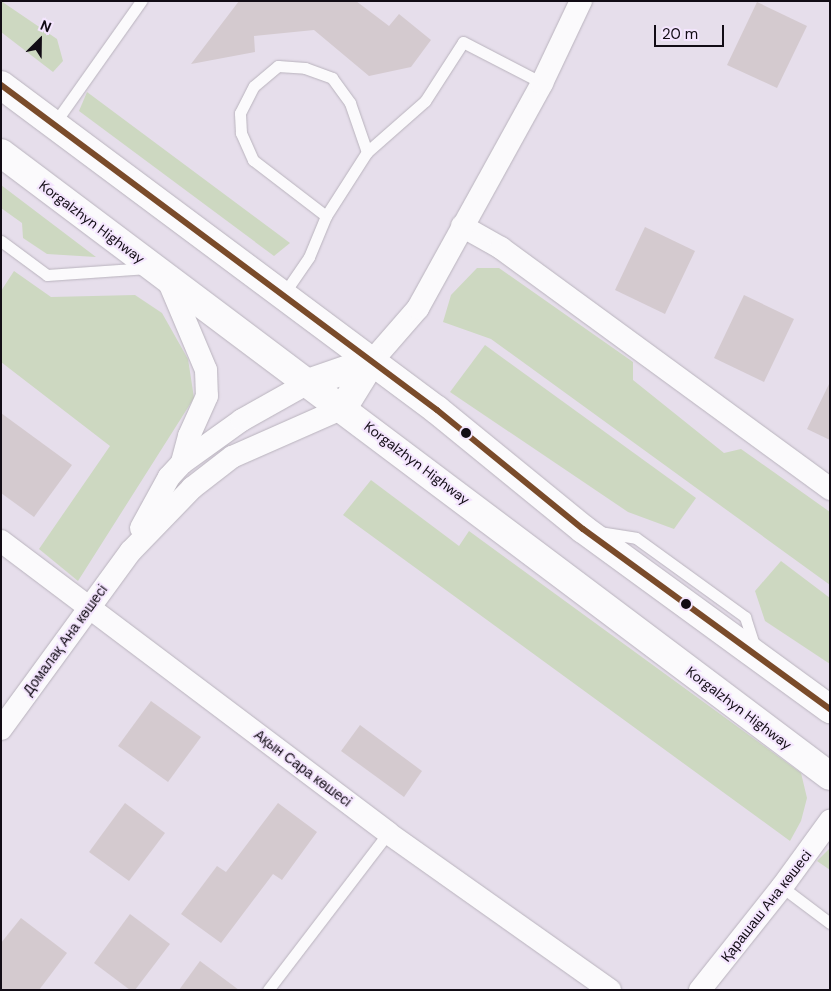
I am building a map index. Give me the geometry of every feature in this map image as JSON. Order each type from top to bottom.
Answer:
[{"type":"main road","points":[[1,85],[372,361],[583,529],[830,709]]},
{"type":"main road","name":"Korgalzhyn Highway","points":[[1,153],[160,274],[343,408],[830,776]]},
{"type":"main road","points":[[308,383],[372,361]]},
{"type":"main road","points":[[343,408],[372,361]]},
{"type":"street","points":[[372,361],[418,308],[542,83],[581,1]]},
{"type":"street","points":[[462,226],[501,248],[830,489]]},
{"type":"street","points":[[160,274],[206,370],[207,396],[189,436],[182,463]]},
{"type":"street","name":"Домалақ Ана көшесі","points":[[130,551],[169,477],[182,463],[242,420],[308,383]]},
{"type":"street","name":"Домалақ Ана көшесі","points":[[1,730],[130,551],[192,488],[232,457],[343,408]]},
{"type":"street","name":"Ақын Сара көшесі","points":[[1,541],[388,833],[610,990]]},
{"type":"street","name":"Қарашаш Ана көшесі","points":[[700,990],[782,887],[830,821]]},
{"type":"lane","points":[[54,124],[141,1]]},
{"type":"lane","points":[[282,295],[309,257],[326,216],[367,152],[425,101],[463,42],[542,83]]},
{"type":"lane","points":[[326,216],[253,160],[241,133],[240,113],[254,86],[278,66],[305,68],[332,78],[350,103],[367,152]]},
{"type":"lane","points":[[1,241],[47,275],[160,274]]},
{"type":"lane","points":[[268,990],[388,833]]},
{"type":"lane","points":[[782,887],[830,923]]},
{"type":"green space","points":[[1,1],[57,39],[63,61],[53,72],[1,32]]},
{"type":"green space","points":[[87,92],[290,243],[274,256],[79,111]]},
{"type":"green space","points":[[1,185],[96,257],[47,254],[23,238],[22,223],[1,208]]},
{"type":"green space","points":[[477,268],[499,268],[633,362],[633,380],[724,453],[741,449],[830,512],[830,585],[491,339],[443,322],[451,295]]},
{"type":"green space","points":[[14,271],[51,297],[135,295],[162,313],[188,359],[194,398],[78,581],[39,549],[110,446],[1,362],[1,291]]},
{"type":"green space","points":[[485,345],[696,498],[674,529],[628,512],[450,392]]},
{"type":"green space","points":[[371,480],[459,546],[469,531],[801,773],[807,798],[801,821],[790,841],[343,515]]},
{"type":"green space","points":[[781,561],[830,598],[830,664],[765,621],[755,591]]},
{"type":"green space","points":[[830,848],[830,870],[817,861]]},
{"type":"building","points":[[239,1],[356,1],[389,26],[399,14],[431,40],[411,67],[369,76],[314,30],[254,36],[255,52],[191,64]]},
{"type":"building","points":[[757,2],[807,26],[777,88],[727,65]]},
{"type":"building","points":[[645,227],[695,251],[665,314],[615,290]]},
{"type":"building","points":[[744,295],[794,319],[764,382],[714,358]]},
{"type":"building","points":[[830,382],[830,440],[807,429]]},
{"type":"building","points":[[1,413],[72,465],[34,517],[1,493]]},
{"type":"building","points":[[151,701],[201,737],[168,782],[118,746]]},
{"type":"building","points":[[360,725],[422,771],[404,797],[341,751]]},
{"type":"building","points":[[125,803],[165,833],[129,881],[89,852]]},
{"type":"building","points":[[278,803],[317,832],[282,880],[273,874],[221,943],[181,914],[217,866],[226,872]]},
{"type":"building","points":[[130,914],[170,944],[135,990],[130,990],[94,963]]},
{"type":"building","points":[[21,918],[67,953],[39,990],[1,990],[1,943]]},
{"type":"building","points":[[200,961],[239,990],[179,990]]},
{"type":"transit line","points":[[1,85],[437,410],[583,529],[830,709]]}]
